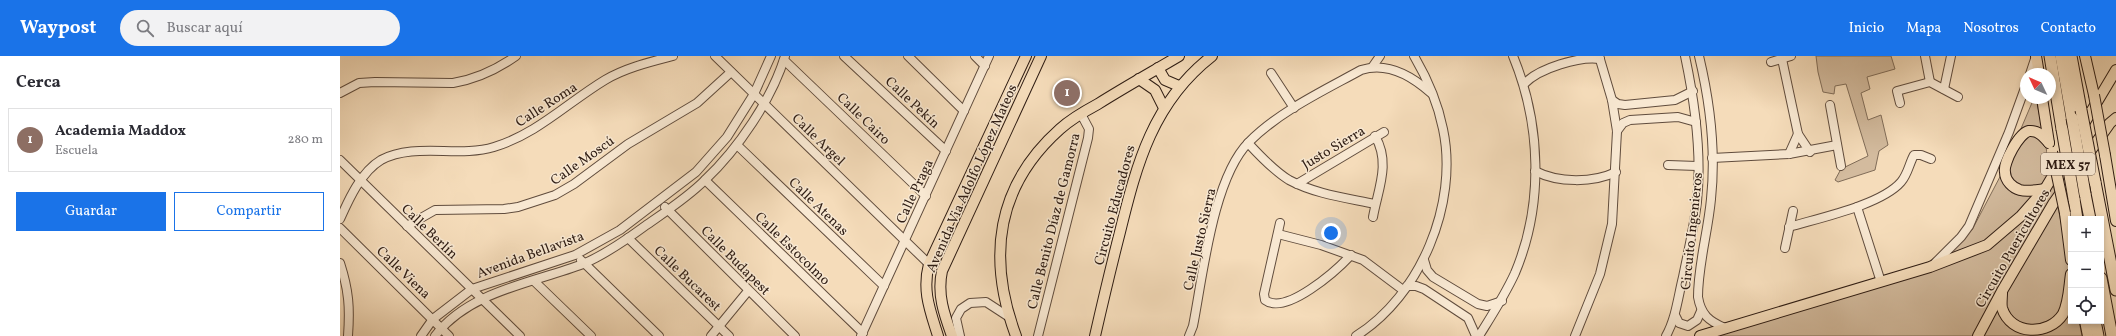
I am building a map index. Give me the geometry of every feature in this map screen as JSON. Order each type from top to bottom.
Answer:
[{"type":"highway","name":"MEX 57","points":[[2050,56],[2077,216]]},
{"type":"highway","points":[[2061,56],[2089,216]]},
{"type":"highway","name":"MEX 57","points":[[2071,56],[2116,290]]},
{"type":"highway","points":[[2103,288],[2112,336]]},
{"type":"highway","points":[[2096,324],[2098,336]]},
{"type":"main road","name":"Avenida Via Adolfo López Mateos","points":[[938,336],[929,307],[925,286],[929,264],[1026,56]]},
{"type":"main road","name":"Avenida Via Adolfo López Mateos","points":[[952,336],[940,298],[939,283],[942,271],[1042,56]]},
{"type":"main road","points":[[1016,336],[1009,317],[1000,279],[1000,254],[1001,233],[1012,194],[1023,170],[1032,158],[1061,128],[1081,114],[1179,56]]},
{"type":"main road","name":"Circuito Educadores","points":[[1095,336],[1133,178],[1145,144],[1164,108],[1179,86],[1212,56]]},
{"type":"main road","points":[[2036,56],[2037,68]]},
{"type":"main road","points":[[2085,56],[2094,95],[2116,221]]},
{"type":"main road","points":[[1158,68],[1165,80],[1179,86]]},
{"type":"main road","points":[[1700,336],[1930,267],[1987,244],[2021,216],[2045,189],[2116,70]]},
{"type":"main road","points":[[1139,79],[1155,90],[1164,108]]},
{"type":"main road","points":[[2043,104],[2064,213],[2070,252]]},
{"type":"main road","name":"Circuito Puericultores","points":[[1978,336],[2002,291],[2053,204],[2116,119]]},
{"type":"main road","points":[[2045,189],[2026,191],[2014,188],[2004,173],[2005,166],[2018,139],[2025,133],[2029,131],[2038,133],[2051,147]]},
{"type":"main road","points":[[2105,155],[2116,163]]},
{"type":"main road","points":[[2002,291],[2002,307],[2012,324],[2021,329],[2040,331],[2055,323],[2063,314],[2067,303],[2069,288]]},
{"type":"main road","points":[[2086,324],[2088,336]]},
{"type":"street","points":[[340,93],[360,83],[453,83],[468,80],[483,76],[516,56]]},
{"type":"street","name":"Calle Roma","points":[[340,219],[361,181],[380,161],[395,154],[410,152],[477,151],[508,142],[537,129],[606,80],[637,66],[673,56]]},
{"type":"street","name":"Calle Argel","points":[[715,56],[929,264]]},
{"type":"street","name":"Avenida Bellavista","points":[[420,336],[433,319],[472,289],[576,255],[620,230],[659,202],[696,172],[727,137],[754,94],[771,56]]},
{"type":"street","name":"Calle Pekín","points":[[844,56],[946,151]]},
{"type":"street","points":[[908,56],[964,111]]},
{"type":"street","points":[[975,56],[985,66]]},
{"type":"street","name":"Calle Praga","points":[[862,335],[989,56]]},
{"type":"street","points":[[1380,56],[1373,66],[1407,74],[1431,93]]},
{"type":"street","points":[[1356,336],[1386,310],[1405,288],[1424,260],[1438,224],[1445,192],[1447,161],[1443,130],[1431,93],[1414,56]]},
{"type":"street","points":[[1479,336],[1502,301],[1525,246],[1532,209],[1535,170],[1534,136],[1524,84],[1513,56]]},
{"type":"street","points":[[1524,84],[1537,73],[1582,57],[1591,56],[1600,58],[1612,100],[1617,131],[1616,172],[1612,224],[1607,250],[1600,274],[1575,336]]},
{"type":"street","points":[[1666,336],[1675,315],[1693,228],[1697,200],[1696,122],[1693,91],[1686,56]]},
{"type":"street","name":"Circuito Ingenieros","points":[[1699,56],[1706,84],[1712,158],[1711,199],[1698,289],[1701,311]]},
{"type":"street","points":[[1771,62],[1791,56]]},
{"type":"street","points":[[1925,56],[1930,82]]},
{"type":"street","points":[[1944,89],[1951,56]]},
{"type":"street","points":[[2032,68],[2036,56]]},
{"type":"street","name":"Avenida Bellavista","points":[[435,336],[458,314],[481,299],[584,263],[628,238],[668,210],[705,180],[736,145],[764,103],[784,58]]},
{"type":"street","name":"Calle Cairo","points":[[784,58],[926,196]]},
{"type":"street","points":[[1782,59],[1798,134],[1810,152]]},
{"type":"street","name":"Calle Justo Sierra","points":[[1189,336],[1193,326],[1218,204],[1226,178],[1237,156],[1248,143],[1294,108],[1361,70],[1373,66]]},
{"type":"street","name":"Calle Moscú","points":[[407,226],[435,210],[504,209],[518,207],[555,195],[574,184],[628,144],[697,103],[731,72]]},
{"type":"street","points":[[1272,73],[1294,108]]},
{"type":"street","points":[[1900,103],[1897,91],[1930,82],[1958,97]]},
{"type":"street","points":[[1612,100],[1618,104],[1625,105],[1675,100],[1693,91]]},
{"type":"street","points":[[1930,267],[1961,237],[1969,226],[2020,102]]},
{"type":"street","points":[[1830,104],[1841,166]]},
{"type":"street","name":"Calle Benito Díaz de Gamorra","points":[[1038,336],[1088,138],[1089,129],[1081,114]]},
{"type":"street","points":[[1617,131],[1623,123],[1630,120],[1678,117],[1696,122]]},
{"type":"street","points":[[1375,136],[1384,132]]},
{"type":"street","points":[[1789,154],[1798,134]]},
{"type":"street","name":"Justo Sierra","points":[[1248,143],[1279,173],[1297,184],[1334,195],[1375,204],[1382,181],[1383,155],[1381,146],[1375,136],[1297,184]]},
{"type":"street","name":"Calle Atenas","points":[[736,145],[884,286]]},
{"type":"street","points":[[1712,158],[1810,152],[1837,145]]},
{"type":"street","points":[[1790,226],[1857,207],[1890,191],[1900,183],[1908,172],[1914,155],[1921,155],[1931,159]]},
{"type":"street","name":"Calle Berlín","points":[[340,160],[520,336]]},
{"type":"street","points":[[1668,165],[1697,166]]},
{"type":"street","points":[[1535,170],[1554,179],[1599,179],[1616,172]]},
{"type":"street","name":"Calle Estocolmo","points":[[705,180],[862,335]]},
{"type":"street","name":"Calle Budapest","points":[[659,202],[795,336]]},
{"type":"street","points":[[1373,217],[1375,204]]},
{"type":"street","points":[[1857,207],[1881,282]]},
{"type":"street","points":[[1785,248],[1793,211]]},
{"type":"street","points":[[1280,223],[1264,294],[1265,300],[1271,304],[1277,304],[1310,290],[1339,268],[1351,254]]},
{"type":"street","name":"Calle Viena","points":[[340,228],[449,336]]},
{"type":"street","points":[[1278,234],[1351,254],[1405,288],[1416,286],[1424,289],[1468,318],[1476,336]]},
{"type":"street","name":"Calle Bucarest","points":[[628,238],[729,336]]},
{"type":"street","points":[[576,255],[659,336]]},
{"type":"street","points":[[1424,260],[1427,270],[1432,277],[1478,304],[1487,306],[1502,301]]},
{"type":"street","points":[[340,263],[348,288],[348,336]]},
{"type":"street","points":[[534,280],[591,336]]},
{"type":"street","points":[[712,336],[748,291]]},
{"type":"street","points":[[960,336],[956,318],[961,309],[970,303],[986,302],[1009,317]]},
{"type":"street","points":[[1675,315],[1679,323],[1688,326],[1697,320],[1701,311],[1707,318],[1725,328]]},
{"type":"street","name":"Calle Justo Sierra","points":[[1193,326],[1196,336]]},
{"type":"shaded area","points":[[1816,56],[1891,56],[1895,69],[1867,77],[1870,89],[1861,93],[1868,120],[1881,115],[1888,145],[1879,151],[1875,170],[1838,182],[1835,180],[1841,169],[1868,156],[1846,84],[1835,86],[1834,94],[1823,92]]},
{"type":"shaded area","points":[[2031,104],[2037,104],[2068,257],[2068,324],[2080,324],[2082,336],[1707,336],[1916,271],[1972,230],[2003,171]]},
{"type":"place","name":"Academia Maddox","points":[[1067,93]]}]
